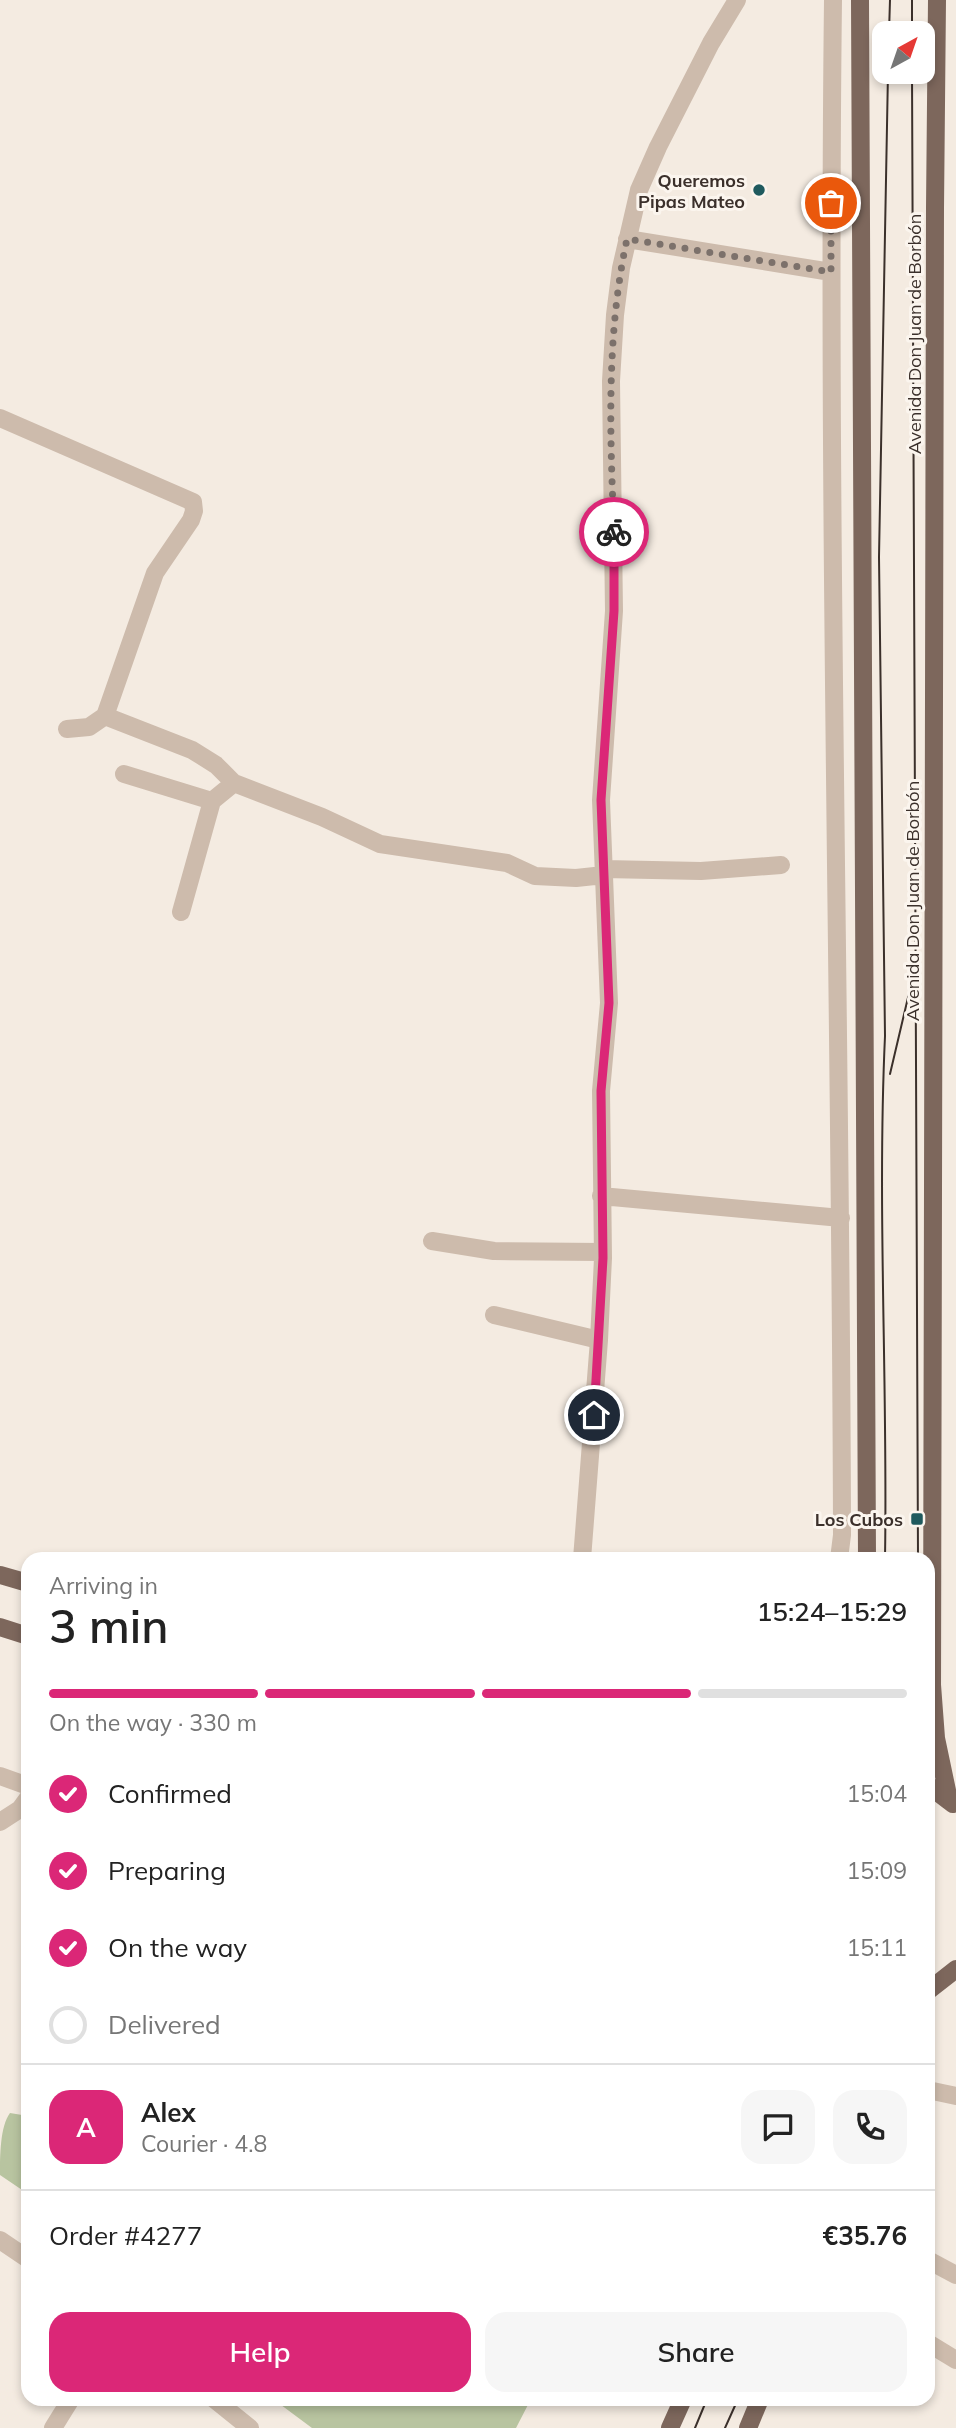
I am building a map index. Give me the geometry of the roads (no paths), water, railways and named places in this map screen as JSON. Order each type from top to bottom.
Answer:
[{"type":"main road","points":[[860,0],[867,1552]]},
{"type":"main road","name":"Avenida Don Juan de Borbón","points":[[932,1552],[937,0]]},
{"type":"main road","points":[[0,1575],[21,1581]]},
{"type":"main road","points":[[0,1628],[21,1634]]},
{"type":"main road","name":"Avenida Don Juan de Borbón","points":[[935,1718],[936,1738],[953,1803]]},
{"type":"main road","points":[[935,1790],[953,1803]]},
{"type":"main road","points":[[935,1987],[953,1977]]},
{"type":"main road","points":[[670,2428],[680,2406]]},
{"type":"main road","points":[[748,2428],[757,2406]]},
{"type":"street","points":[[583,1552],[603,1252],[601,1091],[609,1003],[601,800],[614,611],[611,381],[615,315],[627,239],[639,190],[711,43],[737,0]]},
{"type":"street","points":[[833,0],[831,558],[841,1218],[840,1552]]},
{"type":"street","points":[[627,239],[831,272]]},
{"type":"street","points":[[0,418],[192,502],[194,511],[191,520],[155,573],[105,716],[89,726],[66,729]]},
{"type":"street","points":[[105,716],[192,750],[216,765],[234,783],[322,817],[380,844],[507,863],[535,876],[576,878],[604,872],[701,871],[781,866]]},
{"type":"street","points":[[124,774],[212,801]]},
{"type":"street","points":[[181,912],[212,801],[234,783]]},
{"type":"street","points":[[601,1196],[841,1218]]},
{"type":"street","points":[[432,1241],[494,1251],[603,1252]]},
{"type":"street","points":[[494,1315],[599,1340]]},
{"type":"street","points":[[0,1776],[21,1784]]},
{"type":"street","points":[[0,1822],[21,1807]]},
{"type":"street","points":[[935,2091],[953,2095]]},
{"type":"street","points":[[935,2098],[953,2095]]},
{"type":"street","points":[[0,2240],[21,2254]]},
{"type":"street","points":[[935,2264],[956,2275]]},
{"type":"street","points":[[935,2347],[956,2360]]},
{"type":"street","points":[[53,2428],[67,2406]]},
{"type":"street","points":[[223,2406],[250,2428]]},
{"type":"tram line","points":[[889,21],[890,0]]},
{"type":"tram line","points":[[912,0],[912,21]]},
{"type":"tram line","points":[[885,1552],[882,1232],[885,1036],[879,557],[888,84]]},
{"type":"tram line","points":[[912,84],[918,1552]]},
{"type":"tram line","points":[[890,1074],[910,989]]},
{"type":"tram line","points":[[695,2428],[704,2406]]},
{"type":"tram line","points":[[725,2428],[735,2406]]},
{"type":"place","name":"Queremos Pipas Mateo","points":[[759,190]]},
{"type":"place","name":"Los Cubos","points":[[917,1519]]}]
